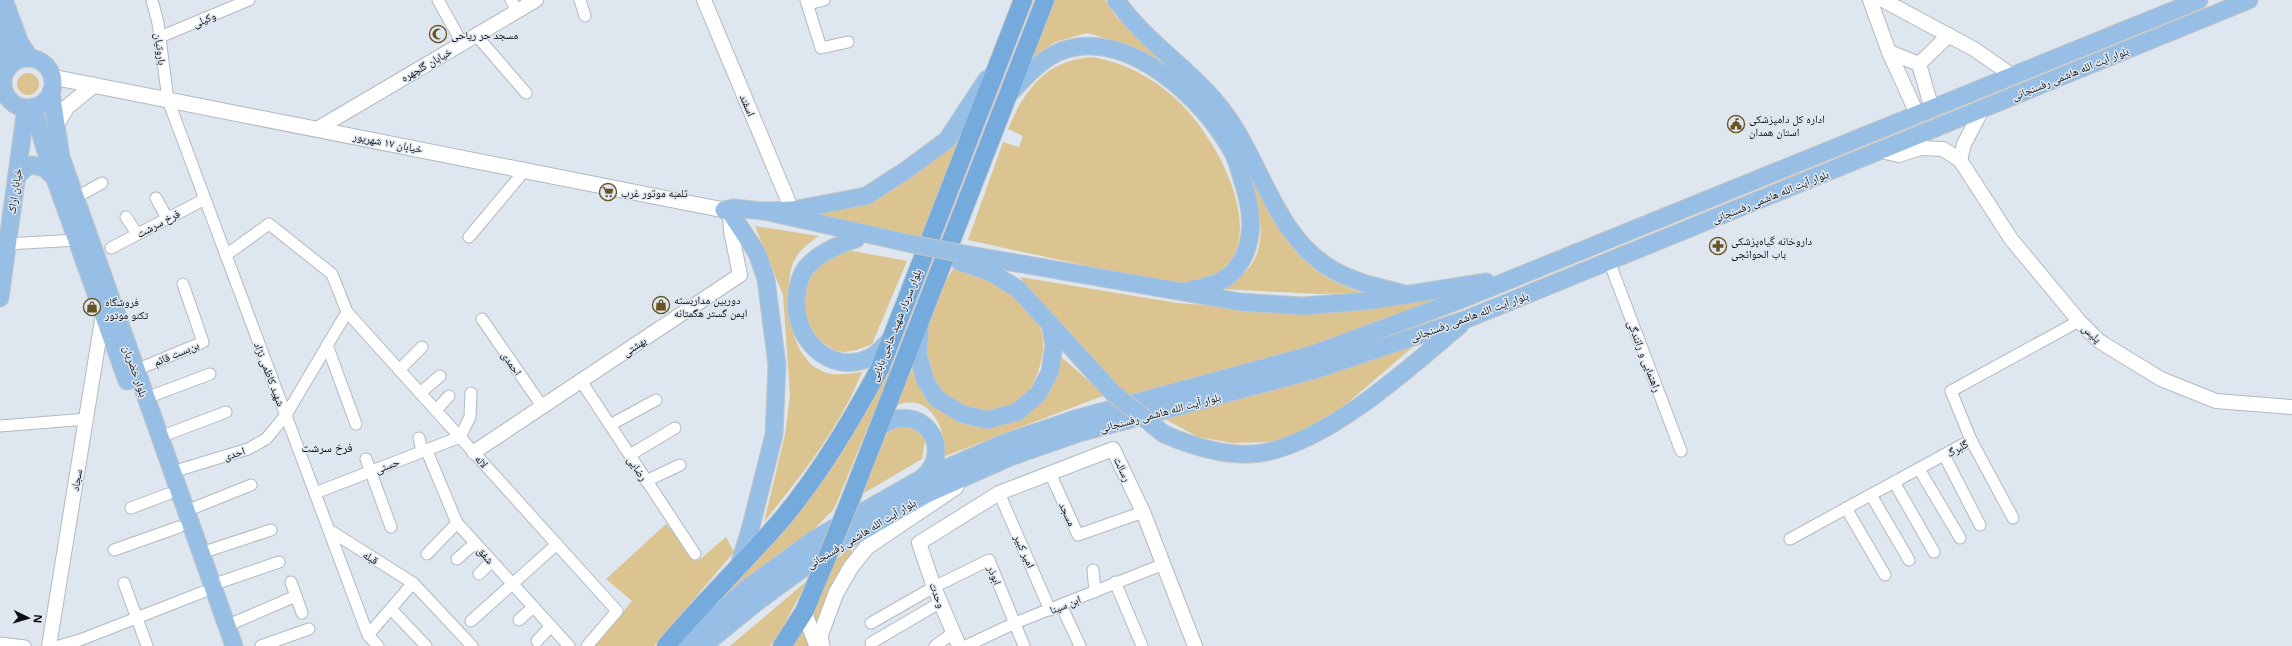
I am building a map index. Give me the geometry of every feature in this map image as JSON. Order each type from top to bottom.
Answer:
[{"type":"highway","name":"بلوار سردار شهید حاجی بابایی","points":[[782,646],[804,612],[825,562],[1045,0]]},
{"type":"highway","name":"بلوار سردار شهید حاجی بابایی","points":[[666,646],[783,518],[819,471],[862,402],[880,368],[1001,55],[1018,2]]},
{"type":"main road","points":[[0,25],[8,48],[3,81],[7,96],[12,102],[30,107],[46,99],[51,85],[44,64],[30,58],[20,43],[4,0]]},
{"type":"main road","points":[[1116,0],[1129,18],[1194,78],[1224,112],[1243,142],[1286,224],[1307,249],[1332,270],[1358,282],[1407,295]]},
{"type":"main road","name":"بلوار آیت الله هاشمی رفسنجانی","points":[[682,646],[746,589],[813,540],[919,480],[1004,443],[1068,421],[1311,355],[1520,276],[1925,113],[2176,5],[2199,0]]},
{"type":"main road","name":"بلوار آیت الله هاشمی رفسنجانی","points":[[703,646],[757,602],[821,555],[927,494],[1010,457],[1079,433],[1318,369],[1467,319],[2249,0]]},
{"type":"main road","points":[[1008,96],[1040,62],[1062,51],[1090,46],[1117,51],[1150,66],[1180,87],[1208,114],[1233,152],[1247,195],[1252,229],[1247,250],[1234,272],[1218,282],[1181,293]]},
{"type":"main road","points":[[727,211],[733,208],[764,211],[792,210],[866,196],[905,171],[947,140],[1001,55]]},
{"type":"main road","points":[[5,71],[15,62],[30,58]]},
{"type":"main road","name":"خیابان ۱۷ شهریور","points":[[51,85],[94,85],[526,169],[727,211]]},
{"type":"main road","name":"بلوار خضریان","points":[[51,85],[60,157],[201,553],[207,589],[222,646]]},
{"type":"main road","points":[[56,125],[67,106],[94,85]]},
{"type":"main road","name":"بلوار خضریان","points":[[30,107],[180,527],[234,646]]},
{"type":"main road","name":"خیابان اراک","points":[[0,298],[16,178],[30,107]]},
{"type":"main road","points":[[1925,113],[1932,129]]},
{"type":"main road","points":[[16,178],[25,168],[32,165],[44,168],[55,178]]},
{"type":"main road","points":[[727,211],[856,240],[1240,302],[1303,306],[1367,301],[1520,276]]},
{"type":"main road","points":[[727,211],[757,253],[766,279],[778,365],[774,435],[750,530],[739,565]]},
{"type":"main road","points":[[764,211],[911,248]]},
{"type":"main road","points":[[856,240],[835,246],[817,258],[805,269],[798,284],[795,313],[808,344],[822,354],[846,361],[870,357],[891,339]]},
{"type":"main road","points":[[1601,243],[1609,261]]},
{"type":"main road","points":[[957,257],[990,272],[1018,289],[1112,392],[1164,434],[1190,445],[1223,452],[1266,452],[1300,442],[1340,419],[1415,363],[1467,319]]},
{"type":"main road","points":[[921,318],[918,353],[925,380],[936,398],[962,414],[987,420],[1017,412],[1038,394],[1050,372],[1054,345],[1050,323]]},
{"type":"main road","points":[[879,427],[888,420],[899,417],[910,418],[921,422],[930,430],[935,440],[935,458],[928,473],[919,480]]},
{"type":"main road","points":[[822,646],[822,630],[836,594],[851,567],[867,548],[983,469]]},
{"type":"main road","points":[[804,612],[817,646]]},
{"type":"street","name":"باروتیان","points":[[152,0],[160,37],[168,100]]},
{"type":"street","name":"وکیلی","points":[[160,37],[249,0]]},
{"type":"street","points":[[438,0],[462,43]]},
{"type":"street","name":"خیابان گلچهره","points":[[317,129],[476,35],[514,6],[536,0]]},
{"type":"street","points":[[580,0],[585,16]]},
{"type":"street","name":"اسفند","points":[[704,0],[792,210]]},
{"type":"street","points":[[824,0],[807,2],[821,48],[848,42]]},
{"type":"street","points":[[1870,0],[1889,52],[1925,113]]},
{"type":"street","points":[[1883,0],[1949,35],[2013,76]]},
{"type":"street","points":[[476,35],[526,93]]},
{"type":"street","points":[[1919,64],[1949,35]]},
{"type":"street","points":[[1889,52],[1919,64]]},
{"type":"street","points":[[1919,64],[1925,113]]},
{"type":"street","name":"شهید کاظمی نژاد","points":[[168,100],[368,635],[378,646]]},
{"type":"street","points":[[1960,160],[1964,144],[1983,108]]},
{"type":"street","name":"پلیس","points":[[1880,151],[1899,155],[1926,147],[1942,149],[1960,160],[2011,239],[2079,321],[2099,341],[2161,378],[2216,401],[2292,407]]},
{"type":"street","points":[[469,237],[526,169]]},
{"type":"street","points":[[75,198],[102,183]]},
{"type":"street","points":[[156,198],[167,218]]},
{"type":"street","name":"فرخ سرشت","points":[[111,248],[205,199]]},
{"type":"street","name":"بهشتی","points":[[474,452],[740,275],[727,211]]},
{"type":"street","points":[[126,217],[137,234]]},
{"type":"street","points":[[226,255],[269,224],[332,274],[347,312]]},
{"type":"street","points":[[7,244],[77,240]]},
{"type":"street","name":"راهنمایی و رانندگی","points":[[1609,261],[1681,451]]},
{"type":"street","name":"بن‌بست قائم","points":[[136,370],[203,342],[183,284]]},
{"type":"street","name":"احدی","points":[[172,472],[248,449],[266,438],[286,415],[347,312]]},
{"type":"street","name":"لاله","points":[[347,312],[617,611],[587,646]]},
{"type":"street","name":"سجاد","points":[[49,646],[103,314]]},
{"type":"street","name":"احمدی","points":[[482,319],[542,406]]},
{"type":"street","name":"گلبرگ","points":[[1790,539],[1971,440],[1951,391],[2079,321]]},
{"type":"street","points":[[327,345],[356,424]]},
{"type":"street","points":[[399,370],[422,347]]},
{"type":"street","points":[[146,398],[210,374]]},
{"type":"street","points":[[420,393],[440,376]]},
{"type":"street","name":"رضایی","points":[[581,381],[695,554]]},
{"type":"street","points":[[460,437],[470,417],[471,393]]},
{"type":"street","points":[[436,410],[449,396]]},
{"type":"street","points":[[610,425],[656,400]]},
{"type":"street","points":[[160,437],[226,412]]},
{"type":"street","points":[[0,426],[87,418]]},
{"type":"street","points":[[630,455],[675,428]]},
{"type":"street","name":"حسنی","points":[[315,493],[460,437]]},
{"type":"street","name":"شفق","points":[[419,438],[457,523],[569,646]]},
{"type":"street","points":[[1971,440],[2013,518]]},
{"type":"street","name":"رسالت","points":[[919,543],[999,493],[1113,449],[1143,512],[1195,646]]},
{"type":"street","points":[[1944,455],[1980,525]]},
{"type":"street","points":[[366,459],[390,527]]},
{"type":"street","points":[[646,481],[680,465]]},
{"type":"street","points":[[1919,469],[1960,538]]},
{"type":"street","name":"مسجد","points":[[1050,473],[1078,535],[1143,512]]},
{"type":"street","points":[[1894,482],[1934,552]]},
{"type":"street","points":[[186,510],[251,485]]},
{"type":"street","name":"امیر کبیر","points":[[999,493],[1050,610]]},
{"type":"street","points":[[131,508],[168,494]]},
{"type":"street","points":[[1871,495],[1909,560]]},
{"type":"street","points":[[1846,508],[1886,574]]},
{"type":"street","points":[[427,554],[457,523]]},
{"type":"street","points":[[114,550],[180,527]]},
{"type":"street","points":[[201,553],[271,530]]},
{"type":"street","name":"قبله","points":[[329,530],[413,583],[472,646]]},
{"type":"street","points":[[457,559],[475,543]]},
{"type":"street","name":"وحدت","points":[[919,543],[940,602],[959,646]]},
{"type":"street","points":[[471,621],[557,544]]},
{"type":"street","name":"ابوذر","points":[[934,586],[989,560],[1015,623]]},
{"type":"street","points":[[59,646],[81,643],[207,589],[279,562]]},
{"type":"street","points":[[479,574],[492,562]]},
{"type":"street","name":"ابن سینا","points":[[966,646],[1015,623],[1095,592],[1115,582],[1164,564]]},
{"type":"street","points":[[1093,570],[1095,592]]},
{"type":"street","points":[[291,582],[302,613]]},
{"type":"street","points":[[1115,582],[1142,646]]},
{"type":"street","points":[[124,583],[147,646]]},
{"type":"street","points":[[368,635],[392,610],[413,583]]},
{"type":"street","points":[[871,623],[934,586]]},
{"type":"street","points":[[226,626],[296,596]]},
{"type":"street","points":[[872,643],[940,602]]},
{"type":"street","points":[[1061,605],[1080,646]]},
{"type":"street","points":[[519,620],[533,607]]},
{"type":"street","points":[[392,610],[426,646]]},
{"type":"street","points":[[1015,623],[1024,646]]},
{"type":"street","points":[[537,641],[551,626]]},
{"type":"street","points":[[261,646],[308,629]]},
{"type":"street","points":[[935,646],[953,633]]},
{"type":"street","points":[[0,643],[25,646]]},
{"type":"shaded area","points":[[1054,0],[1105,0],[1116,17],[1172,70],[1125,44],[1087,33],[1055,42],[1031,58]]},
{"type":"shaded area","points":[[1093,57],[1116,63],[1138,72],[1167,91],[1196,121],[1214,148],[1229,178],[1238,209],[1239,238],[1230,261],[1207,278],[1170,284],[968,240],[1003,142],[1019,147],[1023,136],[1008,129],[1022,101],[1030,89],[1039,79],[1062,64],[1077,59]]},
{"type":"shaded area","points":[[993,63],[926,246],[785,213],[860,199],[939,150]]},
{"type":"shaded area","points":[[24,73],[32,73],[39,80],[39,88],[32,95],[24,95],[17,88],[17,80]]},
{"type":"shaded area","points":[[1249,171],[1281,232],[1302,258],[1315,270],[1331,280],[1363,293],[1318,294],[1221,289],[1242,275],[1252,264],[1257,252],[1260,239],[1259,211]]},
{"type":"shaded area","points":[[755,226],[819,236],[800,252],[793,263],[790,276],[789,306],[793,331],[803,354],[810,363],[820,370],[832,374],[862,372],[843,412],[831,432],[792,487],[764,522],[785,435],[790,395],[783,295]]},
{"type":"shaded area","points":[[837,248],[907,261],[872,344],[858,350],[846,352],[836,350],[816,335],[807,320],[803,306],[804,292],[811,274],[821,262]]},
{"type":"shaded area","points":[[954,267],[998,281],[1008,286],[1020,299],[1038,324],[1043,336],[1042,359],[1039,370],[1028,391],[1022,399],[1014,405],[994,413],[975,413],[958,406],[944,394],[933,378],[926,359],[924,339],[927,319],[936,299]]},
{"type":"shaded area","points":[[1020,277],[1177,303],[1303,312],[1460,289],[1435,308],[1128,403],[1052,322]]},
{"type":"shaded area","points":[[1421,340],[1337,412],[1294,435],[1270,442],[1233,443],[1198,437],[1161,417]]},
{"type":"shaded area","points":[[1060,356],[1105,395],[943,457],[943,435],[939,424],[933,415],[926,408],[917,403],[907,402],[896,406],[914,365],[931,402],[1010,422]]},
{"type":"shaded area","points":[[895,361],[834,509],[806,537],[671,646],[814,493],[842,453]]},
{"type":"shaded area","points":[[910,425],[921,434],[925,441],[922,459],[864,493],[883,440],[894,426]]},
{"type":"shaded area","points":[[666,524],[698,561],[726,537],[734,552],[654,646],[595,646],[632,601],[606,579]]},
{"type":"shaded area","points":[[850,546],[853,555],[831,588],[815,625],[811,607],[831,561],[841,556]]},
{"type":"shaded area","points":[[808,580],[778,636],[770,646],[730,646]]},
{"type":"shaded area","points":[[803,626],[810,646],[789,646]]},
{"type":"place","name":"مسجد حر ریاحی","points":[[438,34]]},
{"type":"place","name":"اداره کل دامپزشکی استان همدان","points":[[1736,124]]},
{"type":"place","name":"تلمبه موتور غرب","points":[[608,192]]},
{"type":"place","name":"داروخانه گیاه‌پزشکی باب الحوائجی","points":[[1718,246]]},
{"type":"place","name":"دوربین مداربسته ایمن گستر هگمتانه","points":[[661,305]]},
{"type":"place","name":"فروشگاه تکنو موتور","points":[[92,307]]},
{"type":"district","name":"فرخ سرشت","points":[[327,447]]}]
